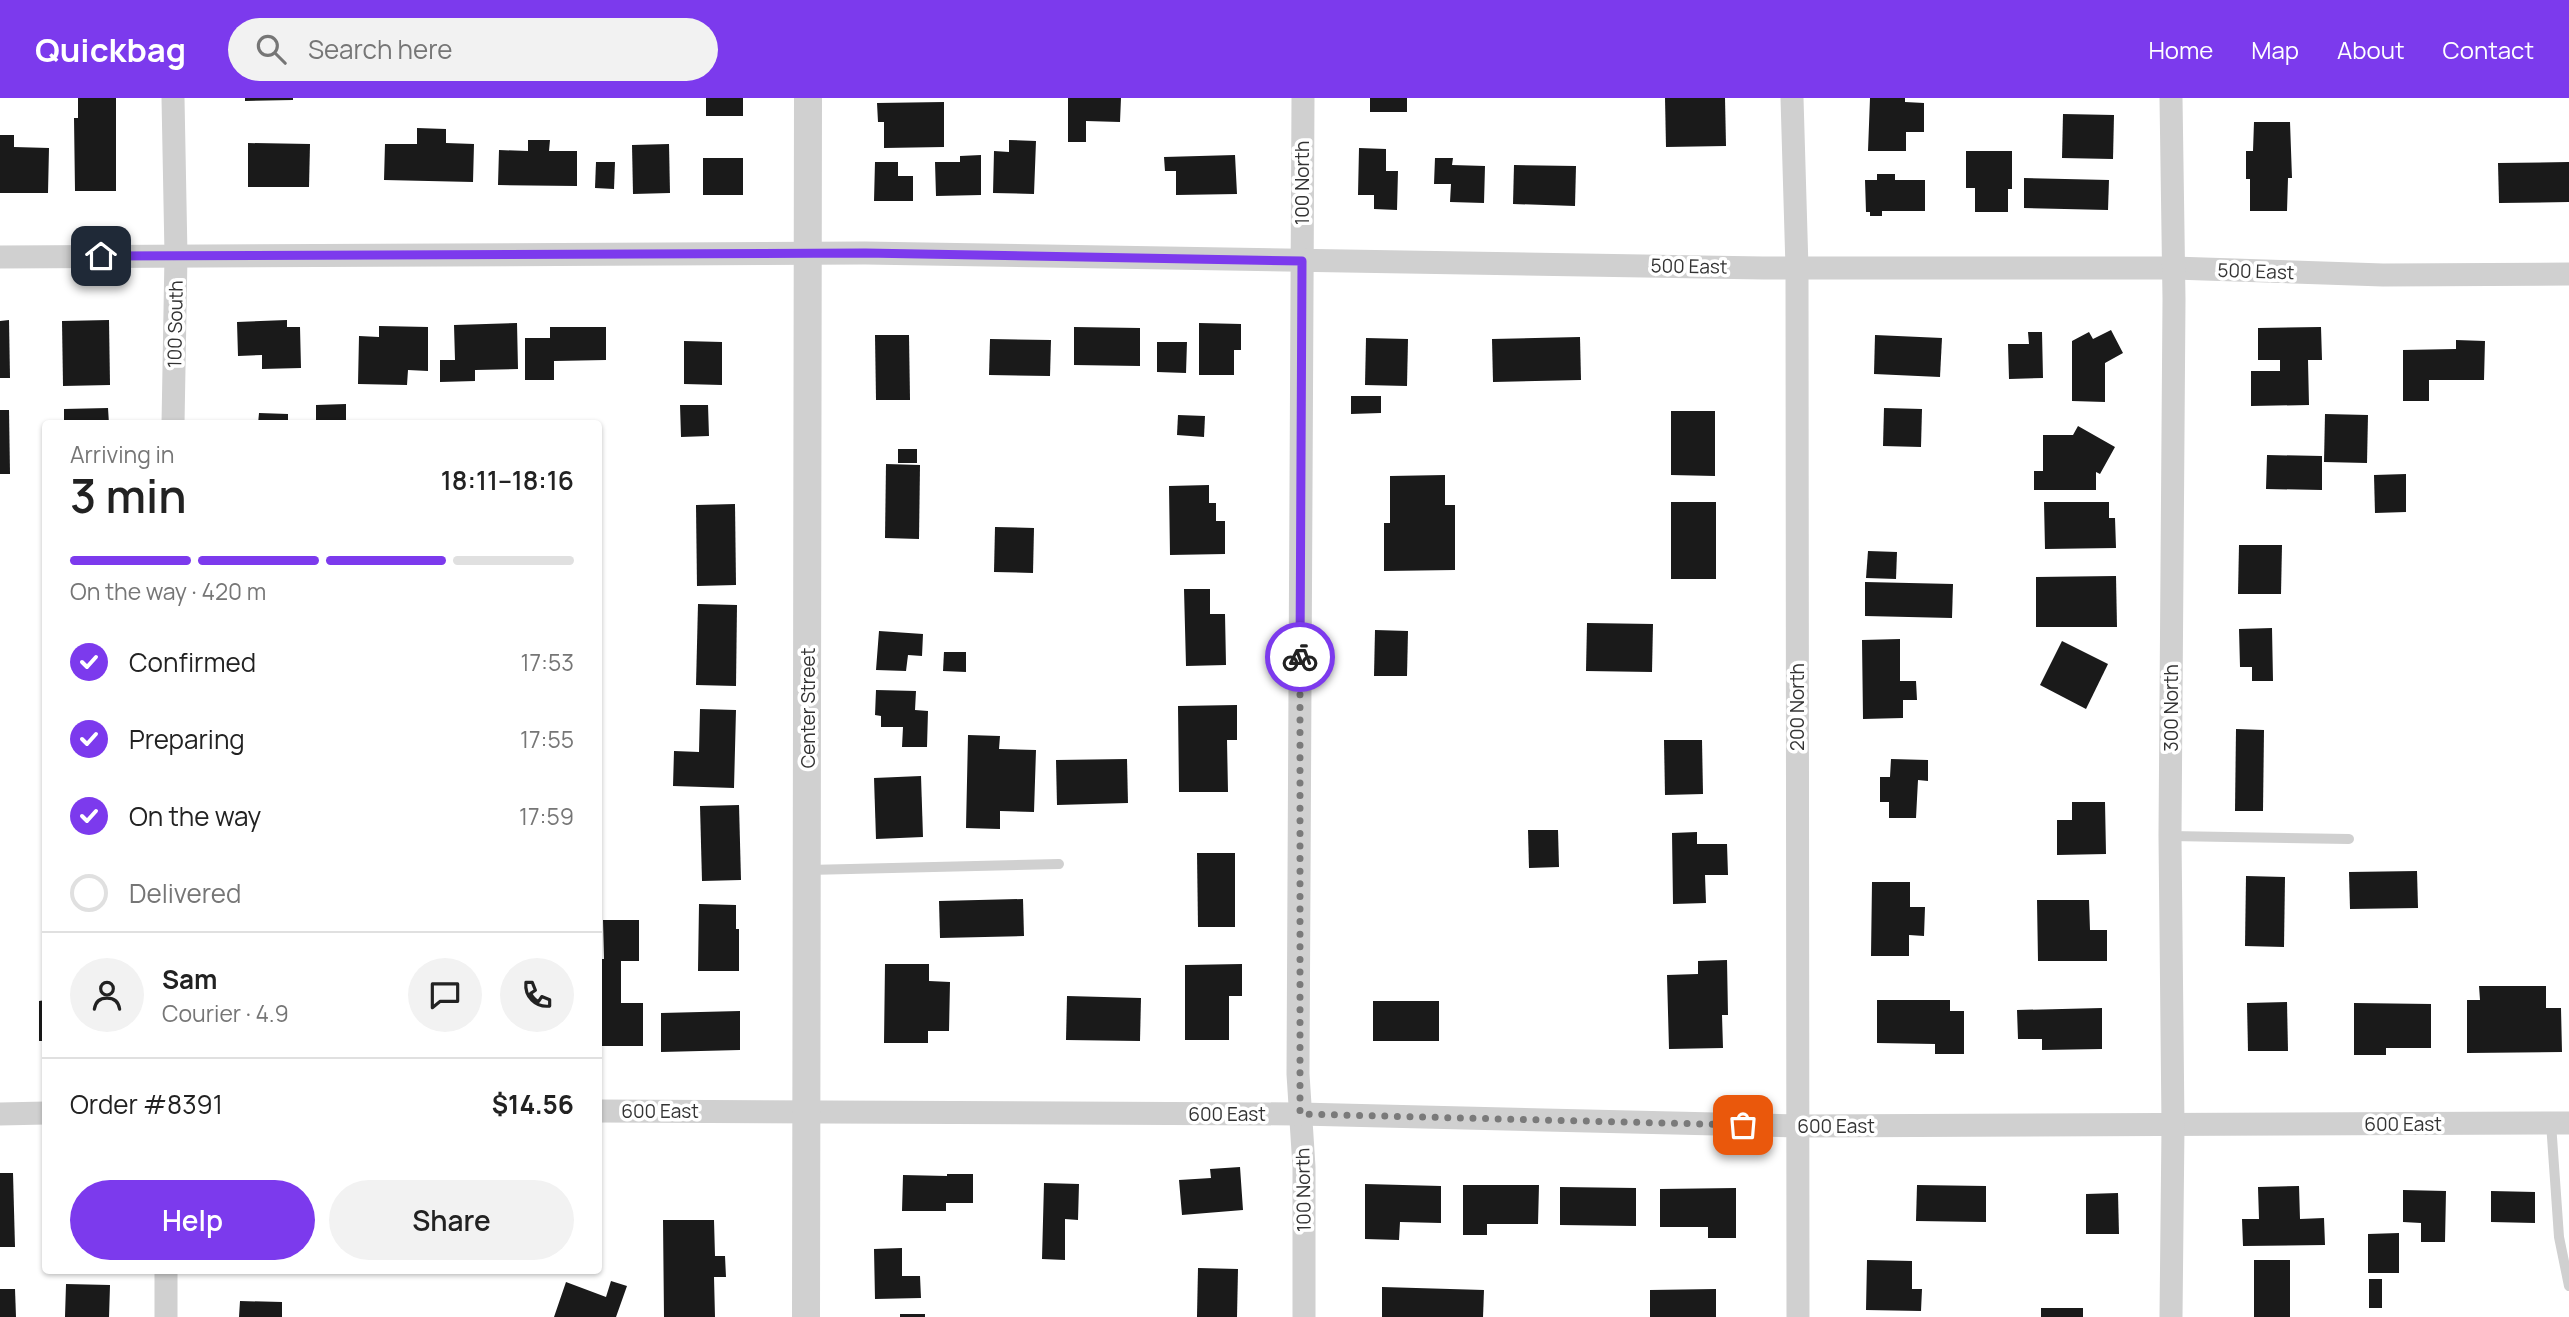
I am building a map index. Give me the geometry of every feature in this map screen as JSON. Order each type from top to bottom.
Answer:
[{"type":"street","name":"100 South","points":[[173,98],[176,255],[173,420]]},
{"type":"street","name":"Center Street","points":[[806,1317],[808,98]]},
{"type":"street","name":"100 North","points":[[1303,98],[1298,1060],[1304,1167],[1304,1317]]},
{"type":"street","name":"200 North","points":[[1792,98],[1797,268],[1798,1317]]},
{"type":"street","name":"300 North","points":[[2171,98],[2174,268],[2170,836],[2173,1126],[2171,1317]]},
{"type":"street","name":"500 East","points":[[0,257],[808,254],[1797,268],[2174,268],[2384,275],[2569,274]]},
{"type":"street","name":"600 East","points":[[602,1111],[1300,1114],[1798,1126],[2560,1123]]},
{"type":"street","points":[[0,1114],[42,1114]]},
{"type":"street","points":[[166,1274],[166,1317]]},
{"type":"lane","points":[[2170,836],[2349,839]]},
{"type":"lane","points":[[808,870],[1059,864]]},
{"type":"lane","points":[[2560,1123],[2559,1237],[2569,1286]]},
{"type":"building","points":[[78,98],[116,98],[116,191],[75,191],[74,118],[78,118]]},
{"type":"building","points":[[245,98],[293,98],[293,100],[245,101]]},
{"type":"building","points":[[706,98],[743,98],[743,116],[706,116]]},
{"type":"building","points":[[1068,98],[1121,98],[1120,122],[1086,121],[1086,142],[1068,142]]},
{"type":"building","points":[[1370,98],[1407,98],[1407,112],[1370,112]]},
{"type":"building","points":[[1665,98],[1725,98],[1726,146],[1666,147]]},
{"type":"building","points":[[1870,98],[1905,98],[1905,102],[1924,103],[1924,132],[1906,132],[1906,151],[1868,151]]},
{"type":"building","points":[[944,102],[944,147],[884,148],[884,122],[878,122],[877,103]]},
{"type":"building","points":[[2063,114],[2114,115],[2113,159],[2062,158]]},
{"type":"building","points":[[2254,122],[2290,122],[2292,178],[2288,178],[2287,211],[2250,211],[2250,179],[2246,179],[2246,151],[2253,151]]},
{"type":"building","points":[[417,128],[446,129],[446,143],[474,144],[473,182],[384,180],[385,144],[417,144]]},
{"type":"building","points":[[0,135],[14,135],[14,147],[49,148],[48,193],[0,193]]},
{"type":"building","points":[[528,140],[550,140],[549,151],[577,151],[577,186],[498,185],[499,150],[528,151]]},
{"type":"building","points":[[1009,140],[1036,141],[1034,194],[993,193],[994,151],[1009,152]]},
{"type":"building","points":[[248,143],[310,144],[309,187],[248,187]]},
{"type":"building","points":[[669,144],[670,193],[633,194],[632,145]]},
{"type":"building","points":[[1359,148],[1386,149],[1386,171],[1398,171],[1397,210],[1374,209],[1374,195],[1358,195]]},
{"type":"building","points":[[1966,151],[2012,151],[2012,189],[2008,189],[2008,212],[1975,212],[1975,188],[1966,188]]},
{"type":"building","points":[[981,155],[981,195],[936,196],[935,162],[960,162],[960,156]]},
{"type":"building","points":[[1235,155],[1237,194],[1176,195],[1176,171],[1165,171],[1164,157]]},
{"type":"building","points":[[703,158],[743,158],[743,195],[703,195]]},
{"type":"building","points":[[1435,158],[1453,158],[1452,165],[1485,166],[1484,203],[1450,202],[1451,184],[1434,184]]},
{"type":"building","points":[[596,162],[615,162],[614,189],[595,188]]},
{"type":"building","points":[[875,162],[898,162],[898,176],[913,176],[913,201],[874,201]]},
{"type":"building","points":[[2569,162],[2569,202],[2499,203],[2498,163]]},
{"type":"building","points":[[1514,165],[1576,166],[1575,206],[1513,204]]},
{"type":"building","points":[[1877,174],[1895,174],[1895,180],[1925,180],[1925,211],[1882,211],[1882,216],[1870,216],[1870,212],[1866,212],[1865,180],[1877,180]]},
{"type":"building","points":[[2024,178],[2109,180],[2108,210],[2024,208]]},
{"type":"building","points":[[9,320],[10,378],[0,378],[0,321]]},
{"type":"building","points":[[109,320],[110,385],[63,386],[62,321]]},
{"type":"building","points":[[287,320],[287,327],[300,327],[301,368],[262,369],[262,355],[238,356],[237,322]]},
{"type":"building","points":[[517,323],[518,369],[475,370],[475,381],[440,382],[440,360],[455,360],[454,325]]},
{"type":"building","points":[[1199,323],[1241,324],[1241,350],[1234,350],[1234,375],[1199,375]]},
{"type":"building","points":[[379,326],[428,327],[428,371],[408,370],[407,385],[358,384],[359,336],[379,337]]},
{"type":"building","points":[[550,327],[606,327],[606,360],[554,361],[554,380],[525,380],[525,338],[550,338]]},
{"type":"building","points":[[1074,327],[1140,328],[1140,366],[1074,365]]},
{"type":"building","points":[[2321,327],[2322,360],[2308,360],[2309,405],[2251,406],[2251,371],[2280,371],[2280,360],[2258,360],[2258,328]]},
{"type":"building","points":[[2111,330],[2123,353],[2105,363],[2105,402],[2072,401],[2072,341],[2089,332],[2093,339]]},
{"type":"building","points":[[2028,332],[2042,332],[2043,378],[2009,379],[2008,344],[2029,344]]},
{"type":"building","points":[[875,335],[909,335],[910,400],[876,400]]},
{"type":"building","points":[[1875,335],[1942,338],[1940,377],[1874,374]]},
{"type":"building","points":[[1580,337],[1581,380],[1493,382],[1492,339]]},
{"type":"building","points":[[1366,338],[1408,339],[1407,386],[1365,385]]},
{"type":"building","points":[[990,339],[1051,340],[1050,376],[989,375]]},
{"type":"building","points":[[2456,340],[2485,341],[2484,380],[2429,380],[2429,401],[2403,401],[2403,350],[2456,349]]},
{"type":"building","points":[[684,341],[722,342],[722,385],[684,384]]},
{"type":"building","points":[[1157,342],[1187,342],[1186,373],[1157,372]]},
{"type":"building","points":[[1351,396],[1381,396],[1381,413],[1351,414]]},
{"type":"building","points":[[346,404],[346,420],[316,420],[316,405]]},
{"type":"building","points":[[680,405],[708,405],[709,436],[681,437]]},
{"type":"building","points":[[108,408],[109,420],[64,420],[64,409]]},
{"type":"building","points":[[1884,408],[1922,409],[1921,447],[1883,446]]},
{"type":"building","points":[[0,410],[9,410],[10,474],[0,474]]},
{"type":"building","points":[[1671,411],[1715,411],[1715,476],[1671,475]]},
{"type":"building","points":[[259,413],[288,414],[288,420],[258,420]]},
{"type":"building","points":[[2325,414],[2368,415],[2367,463],[2324,462]]},
{"type":"building","points":[[1178,415],[1205,416],[1204,437],[1177,435]]},
{"type":"building","points":[[2078,426],[2115,447],[2100,474],[2096,472],[2096,490],[2034,490],[2034,471],[2043,471],[2043,435],[2073,435]]},
{"type":"building","points":[[898,449],[917,449],[917,463],[898,463]]},
{"type":"building","points":[[2267,455],[2322,456],[2322,490],[2266,489]]},
{"type":"building","points":[[886,464],[920,465],[919,539],[885,538]]},
{"type":"building","points":[[2406,474],[2406,512],[2375,513],[2374,475]]},
{"type":"building","points":[[1445,475],[1445,505],[1455,505],[1455,570],[1384,571],[1384,523],[1390,523],[1390,476]]},
{"type":"building","points":[[1209,485],[1209,503],[1216,503],[1216,521],[1225,521],[1225,554],[1170,555],[1169,486]]},
{"type":"building","points":[[1671,502],[1716,502],[1716,579],[1671,579]]},
{"type":"building","points":[[2044,502],[2109,502],[2109,518],[2115,518],[2116,548],[2045,549]]},
{"type":"building","points":[[735,504],[736,585],[697,586],[696,505]]},
{"type":"building","points":[[995,527],[1034,528],[1033,573],[994,572]]},
{"type":"building","points":[[2239,545],[2282,545],[2281,594],[2238,594]]},
{"type":"building","points":[[1868,551],[1897,552],[1896,579],[1866,578]]},
{"type":"building","points":[[2116,576],[2117,627],[2036,627],[2036,577]]},
{"type":"building","points":[[1865,582],[1953,584],[1952,618],[1865,616]]},
{"type":"building","points":[[1184,589],[1210,589],[1210,614],[1225,614],[1226,665],[1186,666]]},
{"type":"building","points":[[698,604],[737,605],[736,686],[696,685]]},
{"type":"building","points":[[1587,623],[1653,624],[1652,672],[1586,671]]},
{"type":"building","points":[[2272,628],[2273,681],[2252,681],[2252,667],[2240,667],[2239,629]]},
{"type":"building","points":[[1375,630],[1408,631],[1407,676],[1374,676]]},
{"type":"building","points":[[879,631],[923,634],[922,656],[908,655],[906,671],[876,670]]},
{"type":"building","points":[[1900,639],[1900,681],[1916,681],[1917,700],[1903,700],[1903,718],[1863,719],[1862,640]]},
{"type":"building","points":[[2062,641],[2108,664],[2086,709],[2040,685]]},
{"type":"building","points":[[944,652],[966,652],[966,672],[943,671]]},
{"type":"building","points":[[876,690],[916,691],[915,710],[928,711],[927,747],[902,747],[903,727],[881,727],[881,716],[875,715]]},
{"type":"building","points":[[1237,705],[1237,740],[1227,740],[1228,792],[1179,792],[1178,706]]},
{"type":"building","points":[[700,709],[736,710],[734,788],[673,786],[674,751],[699,752]]},
{"type":"building","points":[[2236,729],[2264,730],[2263,811],[2235,811]]},
{"type":"building","points":[[968,735],[1000,736],[999,749],[1036,750],[1034,812],[1000,811],[1000,829],[966,828]]},
{"type":"building","points":[[1664,740],[1702,740],[1703,794],[1665,795]]},
{"type":"building","points":[[1127,759],[1128,803],[1057,805],[1056,760]]},
{"type":"building","points":[[1891,759],[1928,760],[1928,781],[1918,780],[1916,818],[1889,818],[1889,802],[1880,802],[1880,777],[1890,777]]},
{"type":"building","points":[[921,776],[923,837],[876,839],[874,778]]},
{"type":"building","points":[[2072,802],[2105,802],[2106,854],[2057,855],[2057,820],[2072,820]]},
{"type":"building","points":[[739,805],[741,880],[702,881],[700,806]]},
{"type":"building","points":[[1528,830],[1558,830],[1559,867],[1529,868]]},
{"type":"building","points":[[1697,832],[1697,844],[1727,844],[1728,875],[1705,875],[1706,903],[1673,904],[1672,833]]},
{"type":"building","points":[[1197,853],[1235,853],[1235,927],[1198,927]]},
{"type":"building","points":[[2417,871],[2418,908],[2350,909],[2349,872]]},
{"type":"building","points":[[2246,876],[2285,877],[2284,947],[2245,946]]},
{"type":"building","points":[[1872,882],[1910,882],[1910,907],[1925,907],[1924,936],[1909,935],[1909,956],[1871,956]]},
{"type":"building","points":[[1023,899],[1024,936],[940,938],[939,901]]},
{"type":"building","points":[[2037,900],[2089,900],[2090,930],[2107,930],[2107,961],[2038,961]]},
{"type":"building","points":[[699,904],[736,905],[739,971],[698,971]]},
{"type":"building","points":[[603,920],[639,920],[639,961],[621,961],[621,1003],[643,1003],[643,1046],[602,1046]]},
{"type":"building","points":[[1727,960],[1728,1015],[1722,1015],[1723,1048],[1669,1049],[1667,975],[1698,974],[1698,961]]},
{"type":"building","points":[[885,964],[929,964],[929,981],[950,982],[949,1031],[928,1031],[928,1043],[884,1043]]},
{"type":"building","points":[[1242,964],[1242,996],[1229,996],[1229,1040],[1185,1040],[1185,965]]},
{"type":"building","points":[[2479,986],[2546,986],[2546,1008],[2561,1008],[2562,1052],[2467,1053],[2467,1000],[2480,1000]]},
{"type":"building","points":[[1067,996],[1141,998],[1140,1041],[1066,1040]]},
{"type":"building","points":[[1877,1000],[1950,1000],[1950,1011],[1964,1011],[1964,1054],[1935,1054],[1935,1044],[1877,1043]]},
{"type":"building","points":[[39,1001],[42,1001],[42,1041],[39,1041]]},
{"type":"building","points":[[1373,1001],[1439,1001],[1439,1041],[1373,1041]]},
{"type":"building","points":[[2287,1002],[2288,1051],[2248,1051],[2247,1003]]},
{"type":"building","points":[[2354,1003],[2431,1004],[2431,1048],[2386,1048],[2386,1055],[2354,1055]]},
{"type":"building","points":[[2102,1008],[2102,1049],[2042,1050],[2042,1039],[2018,1039],[2017,1010]]},
{"type":"building","points":[[740,1011],[740,1050],[661,1052],[661,1013]]},
{"type":"building","points":[[1240,1167],[1243,1210],[1182,1215],[1179,1180],[1211,1178],[1210,1169]]},
{"type":"building","points":[[0,1173],[13,1173],[15,1247],[0,1247]]},
{"type":"building","points":[[973,1174],[973,1203],[946,1203],[946,1211],[902,1211],[903,1175]]},
{"type":"building","points":[[1044,1183],[1079,1184],[1078,1220],[1065,1219],[1065,1260],[1042,1259]]},
{"type":"building","points":[[1365,1184],[1441,1186],[1441,1223],[1400,1222],[1399,1240],[1365,1239]]},
{"type":"building","points":[[1463,1185],[1539,1185],[1538,1224],[1487,1224],[1487,1235],[1463,1235]]},
{"type":"building","points":[[1917,1185],[1986,1186],[1986,1222],[1916,1221]]},
{"type":"building","points":[[2299,1186],[2300,1219],[2324,1218],[2325,1245],[2243,1246],[2242,1219],[2259,1219],[2258,1187]]},
{"type":"building","points":[[1560,1187],[1636,1188],[1636,1226],[1560,1225]]},
{"type":"building","points":[[1736,1188],[1736,1238],[1708,1238],[1708,1227],[1660,1227],[1660,1189]]},
{"type":"building","points":[[2403,1190],[2446,1191],[2445,1242],[2421,1242],[2421,1223],[2403,1222]]},
{"type":"building","points":[[2491,1191],[2535,1192],[2535,1223],[2491,1222]]},
{"type":"building","points":[[2118,1193],[2119,1234],[2086,1234],[2086,1194]]},
{"type":"building","points":[[663,1220],[714,1220],[715,1256],[725,1256],[726,1277],[714,1277],[715,1317],[664,1317]]},
{"type":"building","points":[[2399,1233],[2399,1273],[2368,1273],[2368,1234]]},
{"type":"building","points":[[902,1248],[902,1276],[920,1276],[921,1298],[875,1299],[874,1249]]},
{"type":"building","points":[[1867,1260],[1912,1261],[1912,1289],[1922,1289],[1921,1311],[1866,1310]]},
{"type":"building","points":[[2254,1260],[2290,1260],[2290,1317],[2254,1317]]},
{"type":"building","points":[[1198,1268],[1238,1269],[1237,1317],[1197,1317]]},
{"type":"building","points":[[2369,1279],[2382,1279],[2382,1308],[2369,1308]]},
{"type":"building","points":[[611,1281],[627,1286],[616,1317],[554,1317],[566,1282],[606,1297]]},
{"type":"building","points":[[66,1284],[110,1285],[109,1317],[65,1317]]},
{"type":"building","points":[[1382,1287],[1484,1290],[1483,1317],[1382,1317]]},
{"type":"building","points":[[0,1289],[15,1289],[16,1317],[0,1317]]},
{"type":"building","points":[[1716,1289],[1716,1317],[1650,1317],[1650,1290]]},
{"type":"building","points":[[240,1301],[282,1302],[282,1317],[239,1317]]},
{"type":"building","points":[[2041,1308],[2083,1308],[2083,1317],[2041,1317]]},
{"type":"building","points":[[900,1314],[925,1314],[925,1317],[900,1317]]},
{"type":"way so far","points":[[1300,657],[1300,1114],[1743,1125]]},
{"type":"route","points":[[101,256],[865,253],[1302,261],[1300,657]]}]
